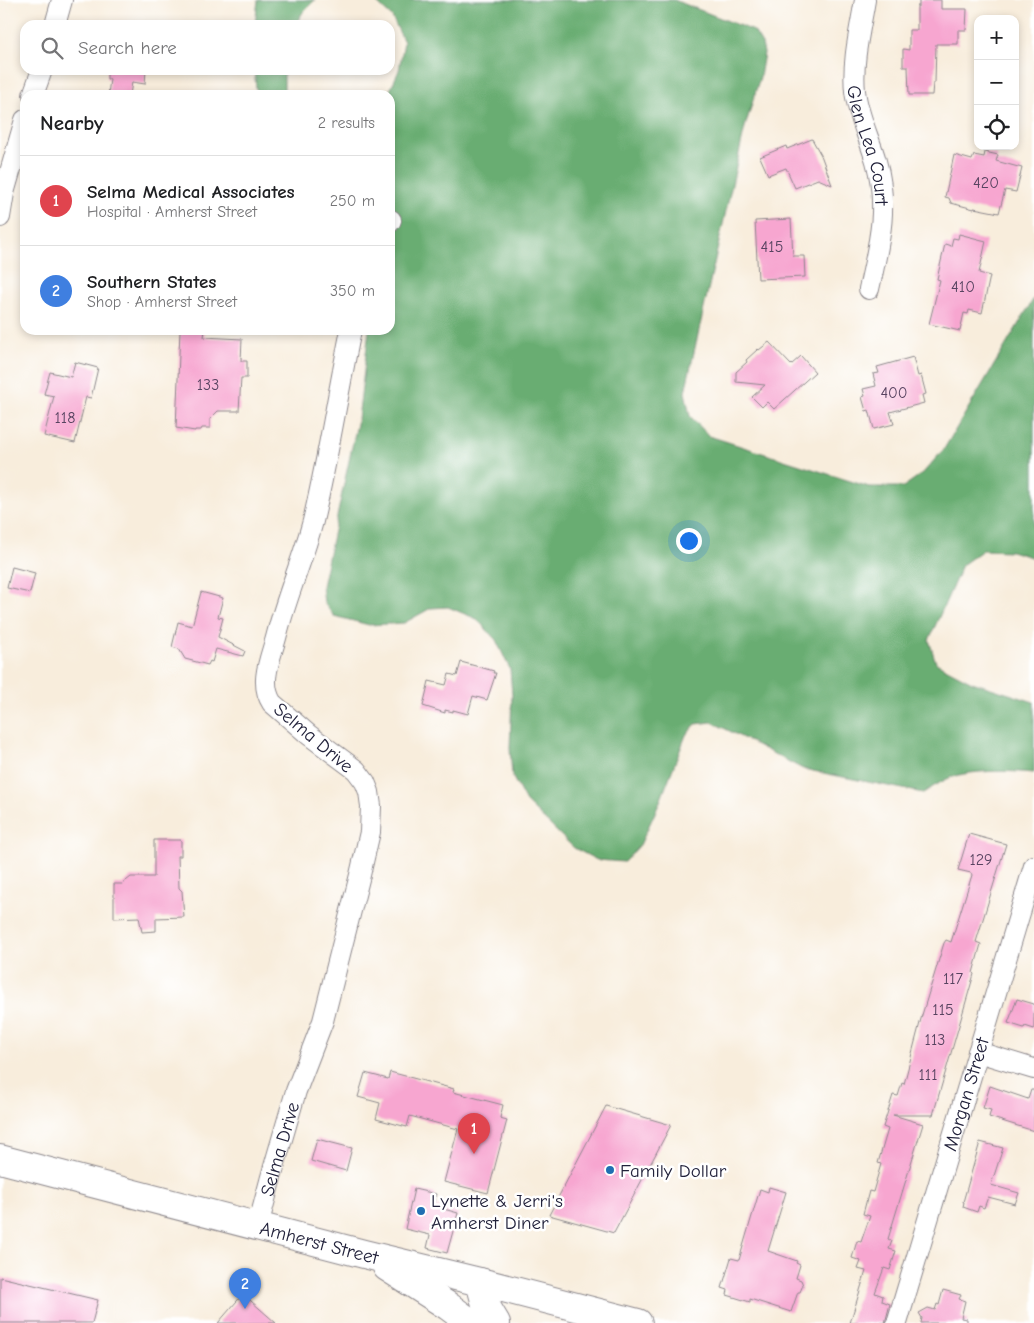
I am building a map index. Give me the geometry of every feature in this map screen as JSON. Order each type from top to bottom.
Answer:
[{"type":"main road","name":"Amherst Street","points":[[0,1159],[638,1323]]},
{"type":"main road","points":[[364,1254],[471,1323]]},
{"type":"main road","points":[[480,1282],[487,1308],[496,1323]]},
{"type":"street","points":[[56,20],[62,0]]},
{"type":"street","name":"Glen Lea Court","points":[[865,0],[855,64],[855,90],[860,116],[876,161],[883,210],[881,238],[869,289]]},
{"type":"street","points":[[35,90],[40,75]]},
{"type":"street","points":[[0,217],[4,193],[20,137]]},
{"type":"street","name":"Selma Drive","points":[[258,1226],[296,1091],[323,1021],[352,911],[370,832],[371,806],[365,782],[356,770],[309,736],[272,703],[265,686],[281,618],[313,521],[350,335]]},
{"type":"street","name":"Morgan Street","points":[[897,1323],[1034,866]]},
{"type":"street","points":[[978,1052],[1034,1069]]},
{"type":"green space","points":[[258,0],[315,0],[298,20],[256,20]]},
{"type":"green space","points":[[374,0],[674,0],[754,31],[762,44],[764,53],[760,77],[745,127],[685,392],[690,416],[709,436],[869,487],[903,487],[923,473],[944,449],[1034,298],[1034,558],[1011,551],[983,550],[962,565],[929,640],[936,663],[972,682],[1034,702],[1034,773],[1002,771],[966,774],[947,779],[923,793],[803,769],[712,722],[696,724],[686,735],[659,804],[640,845],[624,862],[597,860],[574,848],[526,802],[512,776],[510,748],[512,695],[510,669],[496,640],[477,619],[448,607],[431,608],[404,623],[369,625],[334,616],[324,603],[322,586],[358,419],[368,335],[395,335],[395,90],[390,90],[399,70],[404,42],[392,17]]},
{"type":"green space","points":[[255,75],[284,75],[284,90],[256,90]]},
{"type":"building","points":[[919,0],[941,0],[941,9],[967,9],[966,30],[958,30],[958,44],[936,44],[935,83],[933,83],[932,95],[909,95],[908,67],[903,67],[903,49],[909,50],[909,30],[917,30],[917,6],[919,6]]},
{"type":"building","points":[[107,75],[146,75],[145,84],[132,82],[131,90],[109,90],[110,79],[107,79]]},
{"type":"building","points":[[812,139],[821,155],[832,185],[818,179],[795,188],[786,168],[768,175],[760,157],[786,146],[787,149]]},
{"type":"building","points":[[985,152],[998,155],[996,161],[1022,168],[1016,192],[1005,190],[999,213],[951,203],[949,198],[945,197],[954,155],[972,160],[974,155],[984,157]]},
{"type":"building","points":[[791,219],[793,256],[804,256],[805,277],[758,279],[755,221]]},
{"type":"building","points":[[959,234],[986,241],[979,273],[990,276],[982,313],[969,310],[968,314],[964,313],[960,331],[929,324],[940,280],[937,279],[945,244],[951,246],[953,238],[958,239]]},
{"type":"building","points":[[180,335],[204,335],[204,337],[242,339],[241,361],[247,361],[247,378],[241,378],[239,411],[218,411],[210,419],[210,428],[202,428],[195,431],[176,428]]},
{"type":"building","points":[[769,342],[791,365],[801,356],[815,372],[774,409],[767,402],[762,407],[752,397],[765,385],[736,382],[736,372],[758,349]]},
{"type":"building","points":[[913,357],[918,376],[921,375],[926,394],[922,395],[924,403],[890,412],[894,424],[874,429],[869,410],[866,411],[862,397],[865,396],[863,389],[876,386],[873,374],[879,373],[877,367]]},
{"type":"building","points":[[75,362],[98,368],[91,398],[86,397],[75,443],[44,436],[54,396],[44,394],[50,372],[71,377]]},
{"type":"building","points":[[12,567],[35,573],[30,593],[7,588]]},
{"type":"building","points":[[201,592],[223,598],[218,617],[223,618],[218,637],[245,651],[243,656],[216,649],[212,662],[210,661],[208,665],[185,659],[179,649],[172,647],[178,622],[192,626]]},
{"type":"building","points":[[461,662],[496,673],[487,700],[473,696],[468,714],[453,710],[453,712],[445,710],[445,713],[423,706],[429,681],[446,685],[449,674],[457,676]]},
{"type":"building","points":[[969,834],[1006,844],[976,942],[981,944],[974,974],[933,1115],[893,1115],[923,1124],[888,1239],[892,1241],[889,1249],[896,1251],[890,1270],[884,1268],[875,1293],[883,1296],[882,1301],[890,1304],[885,1323],[850,1323],[866,1271],[858,1269],[861,1261],[852,1258],[857,1241],[861,1242],[870,1216],[863,1214],[869,1191],[873,1192],[881,1164],[878,1163],[888,1129],[883,1127],[893,1095],[898,1096],[902,1083],[904,1084],[922,1015],[944,943],[946,940],[951,942],[972,875],[971,873],[958,870]]},
{"type":"building","points":[[154,840],[181,840],[181,856],[178,856],[179,888],[182,891],[184,917],[156,918],[156,931],[142,932],[139,917],[114,918],[114,884],[122,884],[131,877],[154,877]]},
{"type":"building","points":[[1017,999],[1034,1004],[1034,1029],[1008,1023]]},
{"type":"building","points":[[390,1072],[454,1089],[453,1092],[503,1105],[500,1118],[507,1120],[488,1193],[444,1182],[458,1129],[410,1116],[407,1127],[376,1119],[380,1103],[358,1097],[365,1073],[388,1079]]},
{"type":"building","points":[[990,1086],[1028,1099],[1031,1090],[1034,1090],[1034,1131],[989,1117],[991,1110],[983,1108]]},
{"type":"building","name":"Family Dollar","points":[[606,1106],[671,1125],[614,1233],[549,1215]]},
{"type":"building","points":[[317,1139],[352,1148],[346,1171],[311,1161]]},
{"type":"building","points":[[980,1142],[1003,1148],[991,1185],[1019,1193],[1015,1204],[988,1197],[984,1208],[979,1206],[977,1212],[963,1207]]},
{"type":"building","points":[[769,1187],[786,1192],[768,1251],[797,1261],[796,1263],[800,1265],[796,1278],[801,1280],[803,1285],[800,1292],[798,1292],[791,1312],[750,1299],[750,1302],[727,1295],[728,1290],[722,1288],[731,1258],[739,1260],[760,1189],[768,1192]]},
{"type":"building","points":[[414,1189],[436,1194],[433,1206],[458,1213],[447,1253],[427,1248],[430,1235],[405,1229]]},
{"type":"building","points":[[0,1277],[98,1300],[92,1323],[0,1323]]},
{"type":"building","points":[[943,1290],[961,1295],[959,1299],[965,1301],[961,1318],[967,1319],[967,1323],[921,1323],[922,1318],[919,1313],[928,1308],[935,1310],[937,1304],[939,1305]]},
{"type":"building","points":[[243,1294],[276,1323],[218,1323]]},
{"type":"place","name":"Selma Medical Associates","points":[[474,1154]]},
{"type":"place","name":"Family Dollar","points":[[610,1170]]},
{"type":"place","name":"Lynette & Jerri's Amherst Diner","points":[[421,1211]]},
{"type":"place","name":"Southern States","points":[[245,1309]]}]
